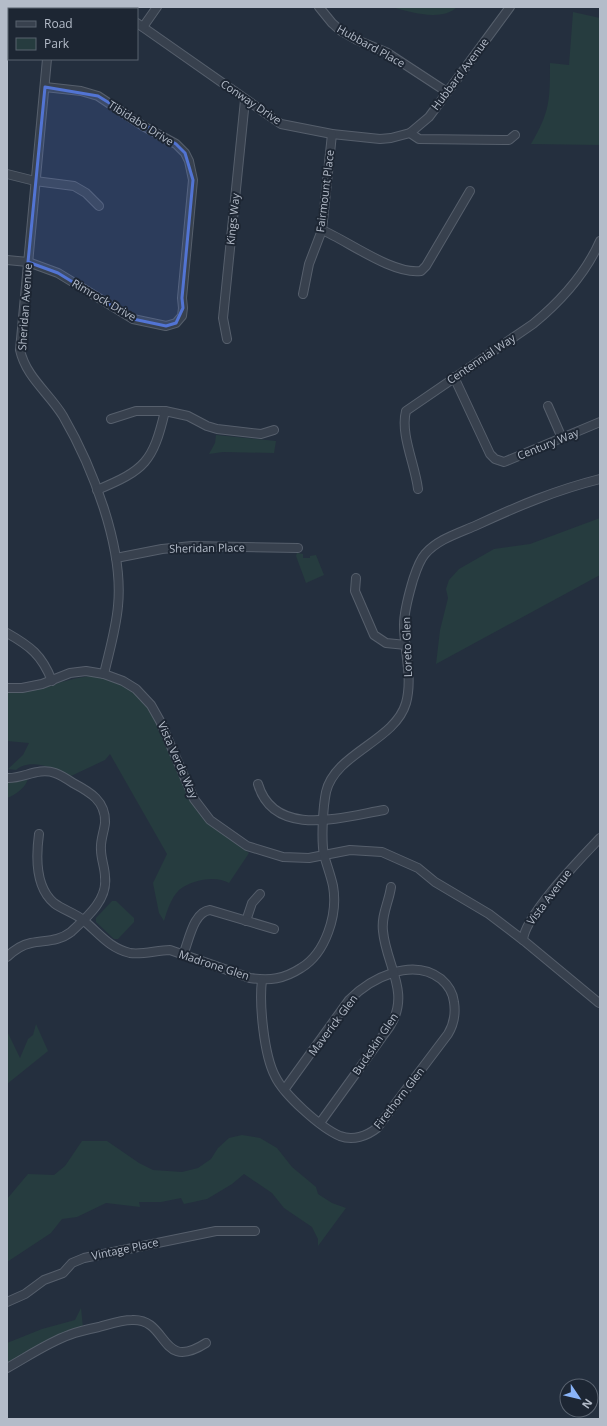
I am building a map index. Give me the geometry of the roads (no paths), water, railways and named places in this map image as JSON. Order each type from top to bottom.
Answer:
[{"type":"street","points":[[140,25],[158,7]]},
{"type":"street","name":"Hubbard Place","points":[[319,7],[332,23],[341,31],[357,40],[386,52],[447,92]]},
{"type":"street","name":"Hubbard Avenue","points":[[407,133],[429,117],[510,7]]},
{"type":"street","name":"Conway Drive","points":[[140,25],[281,124],[332,134],[380,139],[391,138],[407,133]]},
{"type":"street","name":"Sheridan Avenue","points":[[47,60],[20,344],[24,363],[30,374],[63,416],[97,490],[116,558],[119,574],[118,606],[104,674]]},
{"type":"street","name":"Tibidabo Drive","points":[[45,87],[81,91],[98,96],[144,126],[176,144],[185,153],[189,161],[193,180],[182,298]]},
{"type":"street","name":"Kings Way","points":[[227,339],[223,318],[245,100]]},
{"type":"street","points":[[407,133],[419,139],[434,140],[509,140],[514,135]]},
{"type":"street","name":"Fairmount Place","points":[[303,294],[309,264],[322,230],[332,134]]},
{"type":"street","points":[[7,174],[35,181],[74,186],[86,193],[99,206]]},
{"type":"street","points":[[322,230],[340,238],[382,263],[414,272],[421,272],[426,266],[470,190]]},
{"type":"street","name":"Centennial Way","points":[[418,489],[416,472],[404,428],[406,411],[533,324],[551,309],[567,293],[582,273],[600,241]]},
{"type":"street","name":"Rimrock Drive","points":[[7,260],[28,262],[58,273],[133,319],[166,326],[176,323],[182,316],[182,298]]},
{"type":"street","name":"Century Way","points":[[454,377],[490,454],[495,459],[504,462],[600,422]]},
{"type":"street","points":[[548,406],[562,438]]},
{"type":"street","points":[[111,419],[136,411],[165,411],[188,416],[207,426],[217,429],[262,434],[274,430]]},
{"type":"street","points":[[97,490],[120,480],[142,465],[154,450],[158,441],[165,411]]},
{"type":"street","name":"Loreto Glen","points":[[324,854],[323,821],[327,789],[336,773],[395,721],[401,713],[408,694],[404,625],[409,592],[417,569],[424,555],[438,542],[560,489],[600,479]]},
{"type":"street","name":"Sheridan Place","points":[[116,558],[162,549],[192,546],[298,548]]},
{"type":"street","points":[[356,578],[355,591],[374,635],[386,643],[406,645]]},
{"type":"street","points":[[7,633],[33,649],[46,667],[52,681]]},
{"type":"street","name":"Vista Verde Way","points":[[7,688],[22,688],[52,681],[70,673],[86,671],[104,674],[123,681],[136,688],[151,705],[160,721],[194,799],[210,820],[247,846],[283,857],[309,858],[324,854],[363,849],[382,852],[418,868],[435,882],[489,914],[523,940]]},
{"type":"street","points":[[7,778],[25,776],[39,771],[49,771],[56,773],[93,794],[100,802],[104,816],[100,849],[106,879],[103,893],[95,908],[83,920],[60,938],[23,945],[7,956]]},
{"type":"street","points":[[258,784],[261,796],[267,802],[284,814],[305,821],[323,821],[384,810]]},
{"type":"street","name":"Madrone Glen","points":[[39,834],[36,856],[40,878],[49,897],[55,903],[83,920],[114,947],[132,953],[170,950],[250,978],[262,980],[272,980],[288,976],[307,965],[323,944],[331,923],[333,901],[333,888],[324,854]]},
{"type":"street","name":"Vista Avenue","points":[[523,940],[527,924],[574,865],[600,838]]},
{"type":"street","name":"Buckskin Glen","points":[[320,1123],[395,1018],[400,1004],[383,932],[383,917],[391,887]]},
{"type":"street","points":[[246,921],[252,903],[260,894]]},
{"type":"street","points":[[184,955],[198,917],[203,911],[210,910],[274,929]]},
{"type":"street","points":[[523,940],[599,1003]]},
{"type":"street","name":"Firethorn Glen","points":[[262,980],[261,1003],[269,1061],[274,1076],[290,1098],[320,1123],[339,1136],[347,1138],[361,1137],[377,1128],[452,1028],[456,1014],[453,996],[445,983],[434,974],[421,970],[393,973]]},
{"type":"street","name":"Maverick Glen","points":[[284,1090],[349,1000],[360,989],[393,973]]},
{"type":"street","name":"Vintage Place","points":[[7,1302],[24,1294],[44,1280],[63,1273],[72,1264],[84,1258],[216,1230],[255,1231]]},
{"type":"street","points":[[7,1368],[70,1334],[132,1320],[144,1321],[153,1327],[172,1349],[179,1352],[199,1348],[206,1343]]}]
